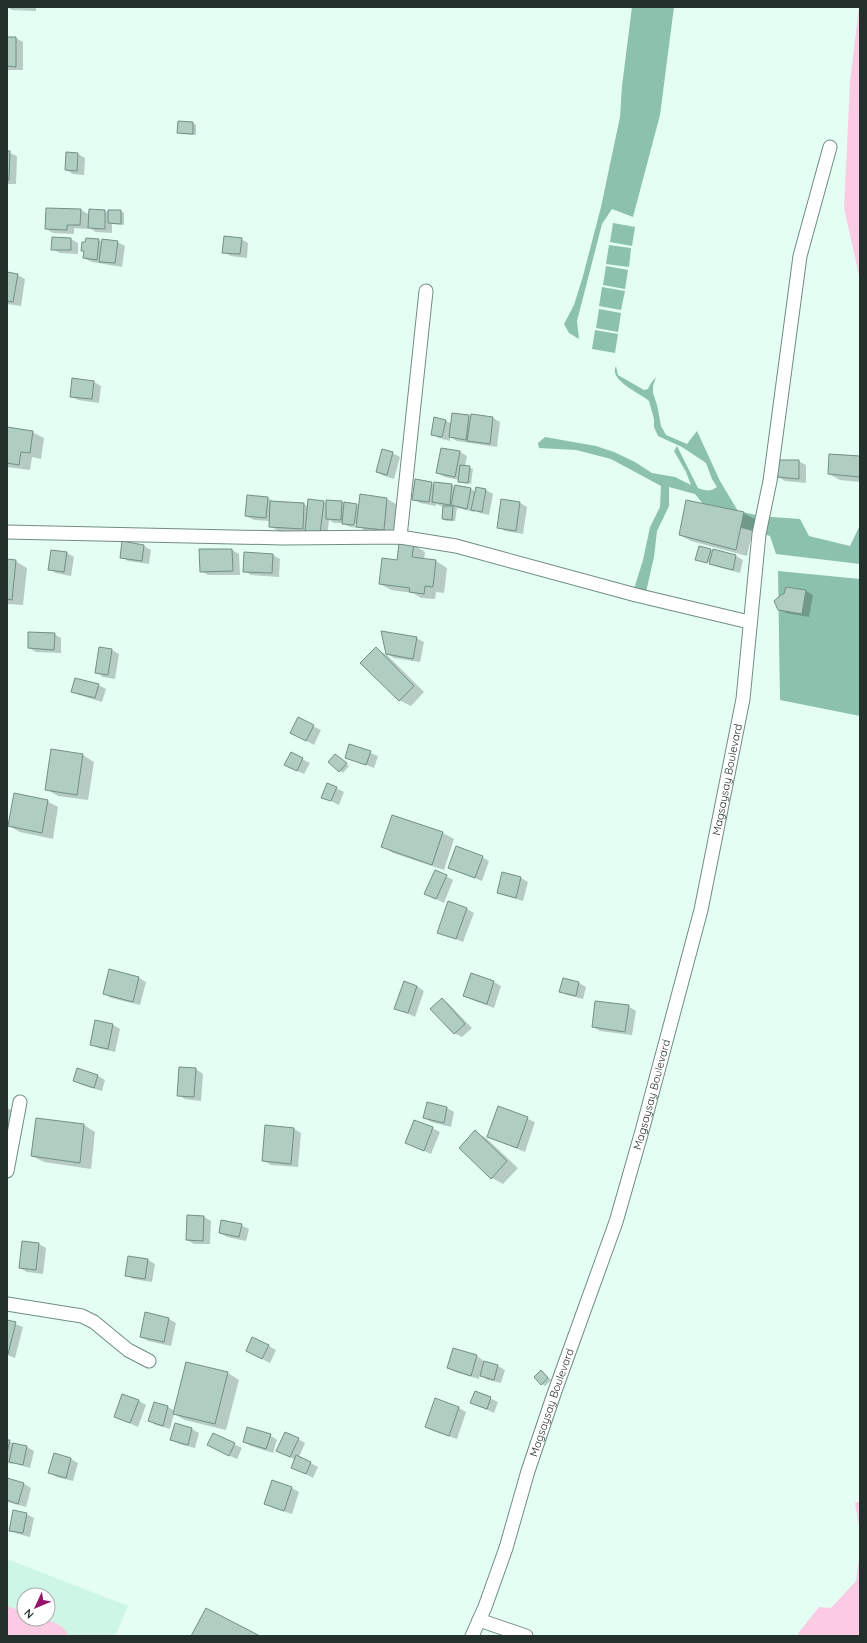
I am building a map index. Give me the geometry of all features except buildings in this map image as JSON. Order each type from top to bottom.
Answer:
[{"type":"street","name":"Magsaysay Boulevard","points":[[472,1636],[506,1548],[528,1471],[554,1391],[616,1222],[642,1132],[701,910],[743,700],[749,622],[759,534],[770,481],[800,256],[830,147]]},
{"type":"street","points":[[400,537],[426,291]]},
{"type":"street","points":[[7,532],[283,538],[400,537],[456,546],[636,595],[749,622]]},
{"type":"street","points":[[7,1171],[20,1102]]},
{"type":"street","points":[[7,1304],[82,1316],[94,1322],[128,1350],[149,1361]]},
{"type":"street","points":[[479,1620],[526,1636]]},
{"type":"shaded area","points":[[632,7],[674,7],[660,115],[633,217],[612,209],[602,224],[577,321],[579,339],[569,333],[564,324],[574,305],[601,207],[620,117],[622,86]]},
{"type":"shaded area","points":[[859,7],[860,280],[844,208],[850,82]]},
{"type":"shaded area","points":[[613,223],[635,227],[632,246],[610,242]]},
{"type":"shaded area","points":[[609,245],[631,248],[629,267],[606,264]]},
{"type":"shaded area","points":[[606,266],[628,270],[625,289],[603,285]]},
{"type":"shaded area","points":[[602,287],[625,291],[621,310],[599,306]]},
{"type":"shaded area","points":[[599,309],[621,313],[618,332],[596,328]]},
{"type":"shaded area","points":[[595,330],[618,334],[615,353],[592,349]]},
{"type":"shaded area","points":[[616,366],[618,375],[644,390],[648,389],[656,377],[653,386],[653,393],[661,426],[666,435],[687,444],[697,431],[720,481],[738,511],[760,516],[800,519],[809,536],[850,546],[860,525],[860,564],[776,554],[770,536],[717,521],[695,494],[669,487],[669,506],[657,531],[654,557],[646,592],[634,589],[643,560],[650,527],[660,507],[661,486],[611,459],[576,450],[539,448],[538,443],[545,437],[596,446],[614,452],[635,462],[652,473],[675,477],[691,485],[686,472],[674,451],[677,446],[698,488],[703,490],[712,490],[717,487],[712,479],[706,463],[682,447],[658,436],[654,427],[654,419],[649,401],[621,381],[615,371]]},
{"type":"shaded area","points":[[778,571],[860,579],[860,716],[780,700]]},
{"type":"shaded area","points":[[860,1501],[860,1532],[855,1503]]},
{"type":"shaded area","points":[[860,1550],[860,1636],[798,1636],[799,1632],[819,1607],[831,1608],[856,1581]]},
{"type":"shaded area","points":[[7,1559],[128,1606],[115,1636],[7,1636]]},
{"type":"shaded area","points":[[7,1606],[16,1609],[16,1627],[56,1627],[56,1624],[65,1630],[69,1636],[7,1636]]}]
